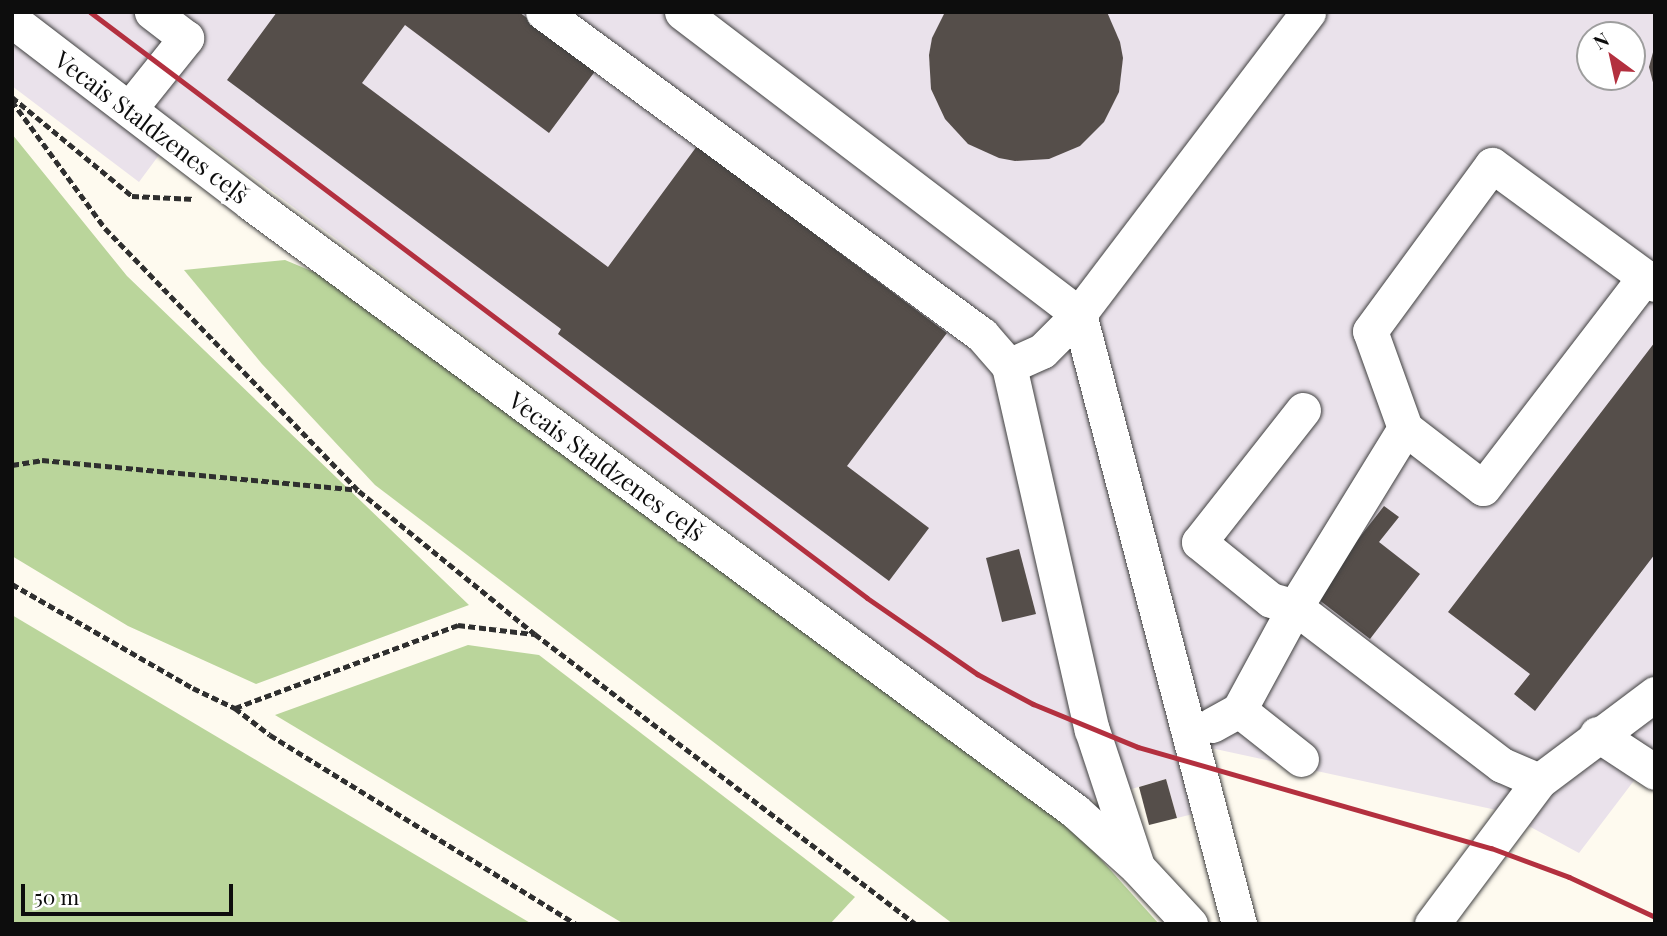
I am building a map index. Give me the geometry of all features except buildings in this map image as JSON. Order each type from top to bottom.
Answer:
[{"type":"street","points":[[130,108],[187,38],[152,12]]},
{"type":"street","points":[[543,12],[982,335],[1009,366],[1092,730],[1137,867]]},
{"type":"street","points":[[682,12],[1079,314],[1239,924]]},
{"type":"street","points":[[1009,366],[1042,351],[1079,314],[1308,12]]},
{"type":"street","name":"Vecais Staldzenes ceļš","points":[[12,20],[251,203],[1075,811],[1137,867],[1191,924]]},
{"type":"street","points":[[1492,165],[1650,281],[1483,488],[1405,428],[1370,331],[1492,165]]},
{"type":"street","points":[[1303,410],[1199,542],[1271,600],[1295,607],[1502,765],[1539,781]]},
{"type":"street","points":[[1301,760],[1226,718],[1405,428]]},
{"type":"street","points":[[1433,924],[1539,781],[1597,734],[1655,694]]},
{"type":"street","points":[[1597,734],[1655,772]]},
{"type":"path","points":[[12,99],[132,196],[198,200]]},
{"type":"path","points":[[12,99],[106,228],[359,491],[535,634],[916,924]]},
{"type":"path","points":[[12,465],[42,460],[359,491]]},
{"type":"path","points":[[12,584],[193,688],[235,708],[270,735],[576,924]]},
{"type":"path","points":[[235,708],[458,625],[535,634]]},
{"type":"shaded area","points":[[12,12],[1655,12],[1655,753],[1579,853],[1501,811],[1206,747],[1221,807],[1177,818],[1166,779],[1090,801],[182,124],[139,182],[12,86]]},
{"type":"green space","points":[[12,134],[127,276],[469,605],[256,684],[128,626],[12,556]]},
{"type":"green space","points":[[285,260],[333,280],[1070,825],[1159,924],[953,924],[375,485],[262,364],[184,270]]},
{"type":"green space","points":[[12,615],[532,924],[12,924]]},
{"type":"green space","points":[[468,645],[539,655],[855,897],[830,924],[624,924],[275,715]]},
{"type":"railway","points":[[90,12],[867,598],[977,674],[1033,704],[1138,747],[1491,848],[1569,877],[1655,917]]}]
